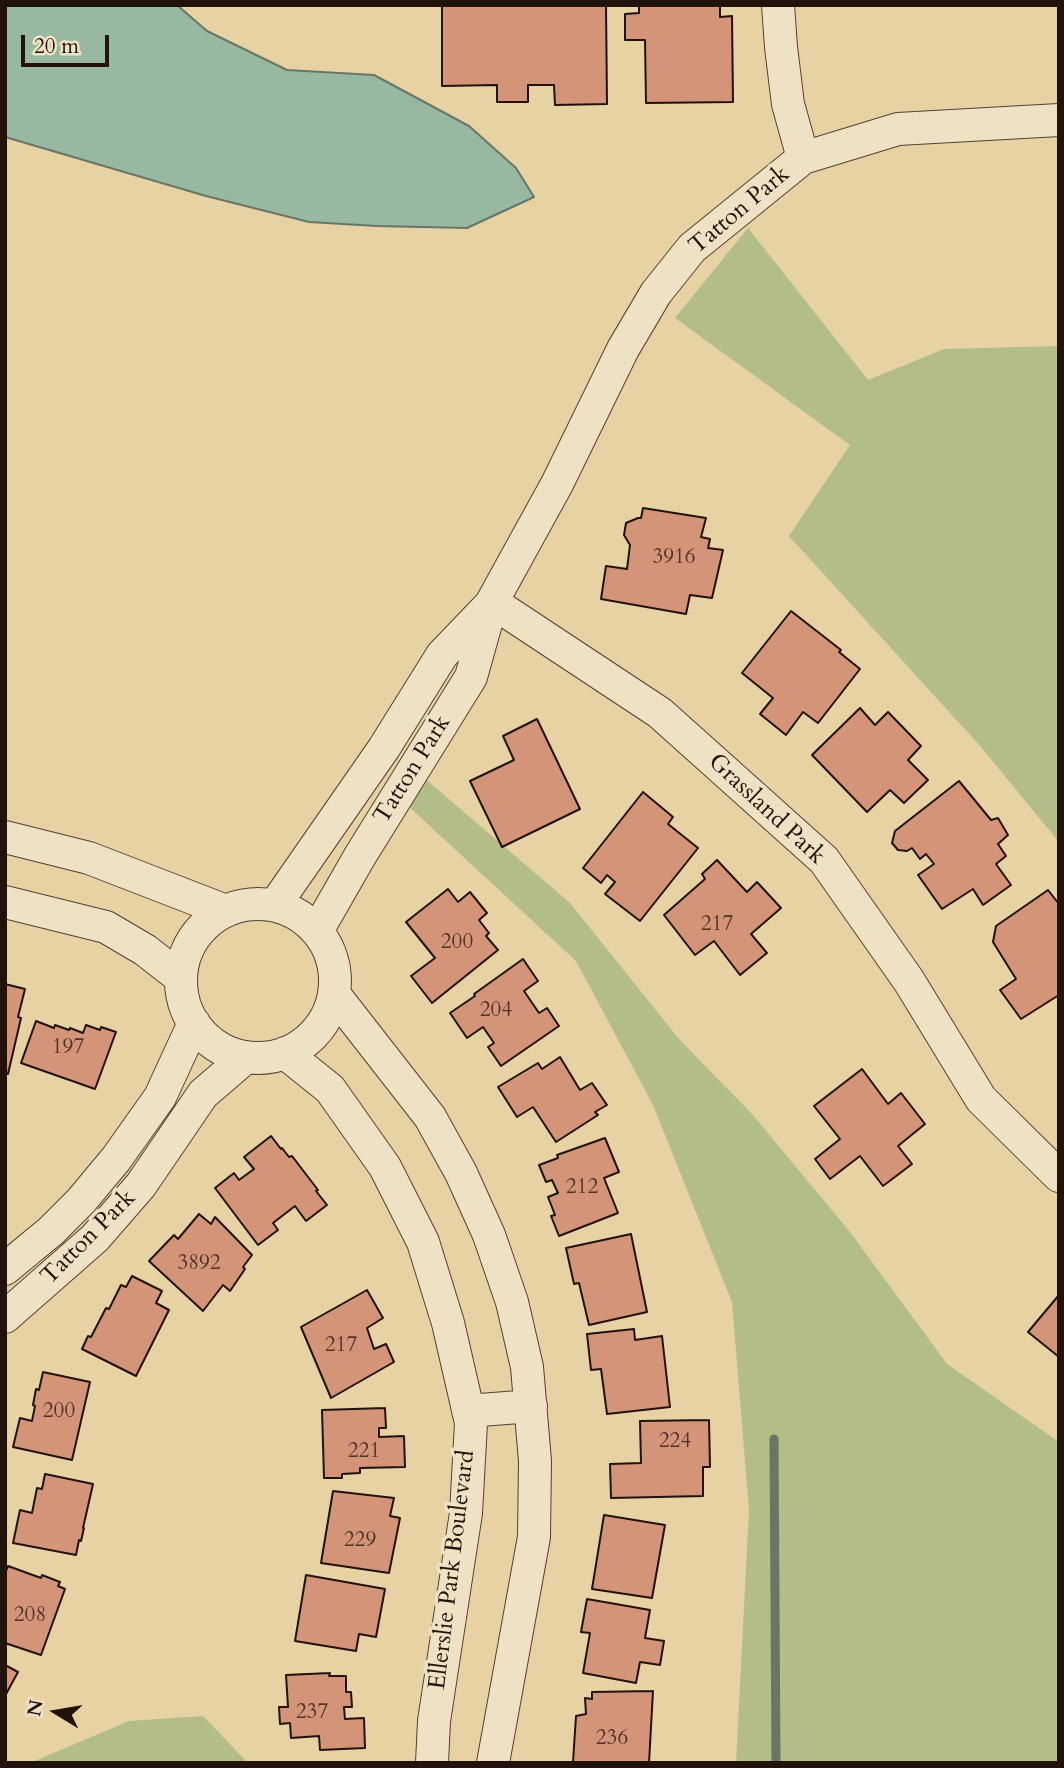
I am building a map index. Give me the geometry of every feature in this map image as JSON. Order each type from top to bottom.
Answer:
[{"type":"street","points":[[778,5],[788,104],[803,158]]},
{"type":"street","name":"Tatton Park","points":[[317,931],[360,856],[471,677],[492,602],[557,484],[623,349],[656,293],[692,248],[803,158],[898,129],[1059,120]]},
{"type":"street","name":"Tatton Park","points":[[275,905],[384,748],[442,655],[492,602]]},
{"type":"street","name":"Grassland Park","points":[[492,602],[660,713],[824,860],[909,981],[981,1099],[1059,1176]]},
{"type":"street","points":[[384,748],[416,767]]},
{"type":"street","points":[[5,837],[89,858],[226,911]]},
{"type":"street","points":[[5,902],[106,927],[145,950],[181,978]]},
{"type":"street","points":[[250,904],[275,905],[298,915],[317,931],[329,950],[334,972],[334,994],[325,1019],[308,1039],[285,1053],[265,1058],[246,1057],[225,1051],[208,1039],[194,1023],[186,1009],[182,993],[181,978],[185,957],[194,938],[208,922],[226,911],[250,904]]},
{"type":"street","points":[[334,994],[430,1117],[461,1173],[489,1236],[512,1302],[527,1367],[536,1461],[534,1537],[493,1763]]},
{"type":"street","name":"Tatton Park","points":[[5,1269],[51,1231],[81,1201],[116,1159],[160,1097],[194,1023]]},
{"type":"street","name":"Ellerslie Park Boulevard","points":[[285,1053],[330,1089],[385,1167],[423,1242],[449,1323],[471,1423],[466,1513],[434,1721],[432,1763]]},
{"type":"street","name":"Tatton Park","points":[[5,1317],[95,1238],[141,1185],[203,1094],[246,1057]]},
{"type":"street","points":[[468,1411],[531,1406]]},
{"type":"green space","points":[[748,228],[868,380],[944,349],[1059,346],[1059,842],[981,747],[789,536],[850,445],[675,318]]},
{"type":"green space","points":[[423,777],[570,903],[679,1039],[752,1114],[850,1232],[947,1364],[1059,1442],[1059,1763],[736,1763],[749,1510],[732,1302],[653,1105],[576,961],[406,804]]},
{"type":"green space","points":[[203,1716],[248,1763],[30,1763],[129,1721]]},
{"type":"shaded area","points":[[5,5],[177,5],[207,31],[287,70],[374,75],[469,126],[516,168],[534,197],[467,228],[309,222],[206,196],[5,137]]},
{"type":"building","points":[[442,5],[606,5],[607,104],[555,105],[554,85],[528,85],[528,102],[497,102],[497,85],[442,86]]},
{"type":"building","points":[[639,5],[720,5],[720,17],[732,16],[733,102],[646,103],[645,40],[625,40],[625,14],[639,13]]},
{"type":"building","points":[[643,508],[706,518],[701,537],[710,539],[708,548],[723,550],[712,598],[690,595],[686,614],[601,599],[606,566],[627,569],[630,545],[624,535],[626,523],[641,518]]},
{"type":"building","points":[[791,611],[841,650],[839,652],[860,669],[818,723],[803,712],[786,735],[760,714],[773,698],[742,673]]},
{"type":"building","points":[[860,708],[875,725],[888,712],[921,746],[908,760],[928,780],[904,803],[890,790],[867,812],[812,755]]},
{"type":"building","points":[[537,719],[580,809],[502,847],[470,781],[514,760],[503,736]]},
{"type":"building","points":[[959,781],[991,820],[998,818],[1008,835],[998,844],[1006,856],[996,864],[1011,885],[983,905],[973,889],[942,909],[918,875],[934,864],[926,854],[920,859],[912,848],[907,851],[898,850],[892,843],[895,831]]},
{"type":"building","points":[[643,792],[673,817],[668,824],[698,848],[640,921],[605,894],[615,882],[607,875],[601,883],[583,868]]},
{"type":"building","points":[[717,860],[747,892],[757,882],[781,908],[751,934],[767,953],[740,975],[714,941],[695,955],[664,915],[705,879],[702,874]]},
{"type":"building","points":[[448,889],[458,902],[470,892],[487,913],[479,920],[489,933],[486,936],[498,950],[432,1003],[411,976],[435,958],[406,922]]},
{"type":"building","points":[[1048,890],[1059,904],[1059,995],[1021,1019],[1000,990],[1016,979],[993,942],[996,926]]},
{"type":"building","points":[[523,959],[538,981],[524,991],[539,1013],[547,1008],[559,1026],[501,1066],[488,1047],[494,1043],[483,1027],[467,1038],[450,1013]]},
{"type":"building","points":[[5,984],[25,989],[8,1074],[5,1073]]},
{"type":"building","points":[[36,1021],[54,1028],[55,1025],[83,1033],[86,1025],[116,1032],[95,1089],[21,1063]]},
{"type":"building","points":[[560,1057],[580,1090],[592,1083],[607,1105],[595,1112],[598,1115],[556,1142],[533,1107],[517,1117],[498,1087],[538,1063],[542,1069]]},
{"type":"building","points":[[862,1069],[888,1104],[901,1093],[925,1124],[898,1146],[912,1164],[883,1186],[860,1156],[830,1179],[815,1159],[840,1139],[814,1106]]},
{"type":"building","points":[[271,1136],[289,1157],[292,1156],[327,1205],[306,1221],[295,1206],[273,1223],[278,1230],[258,1245],[215,1188],[234,1173],[239,1180],[254,1169],[244,1157]]},
{"type":"building","points":[[605,1138],[619,1172],[604,1178],[618,1213],[559,1236],[551,1216],[555,1215],[548,1197],[558,1193],[552,1180],[546,1182],[539,1165],[558,1158],[557,1155]]},
{"type":"building","points":[[199,1214],[211,1224],[215,1217],[252,1255],[230,1291],[223,1285],[203,1311],[149,1261],[174,1235],[178,1239]]},
{"type":"building","points":[[631,1234],[647,1312],[589,1325],[579,1283],[574,1284],[566,1248]]},
{"type":"building","points":[[132,1276],[162,1291],[156,1303],[169,1310],[136,1376],[82,1349],[106,1308],[109,1309],[121,1285],[126,1287]]},
{"type":"building","points":[[367,1290],[383,1318],[367,1328],[374,1349],[386,1344],[394,1362],[331,1398],[301,1327]]},
{"type":"building","points":[[1059,1295],[1059,1357],[1028,1332]]},
{"type":"building","points":[[634,1329],[635,1340],[662,1336],[670,1407],[607,1414],[601,1369],[591,1370],[587,1334]]},
{"type":"building","points":[[43,1372],[90,1382],[72,1460],[13,1447],[20,1418],[32,1421],[36,1389],[39,1390]]},
{"type":"building","points":[[385,1408],[386,1428],[379,1428],[379,1437],[404,1436],[405,1467],[360,1468],[360,1473],[342,1474],[342,1478],[324,1478],[322,1410]]},
{"type":"building","points":[[709,1420],[710,1467],[703,1467],[703,1496],[611,1498],[610,1464],[641,1463],[640,1421]]},
{"type":"building","points":[[45,1474],[93,1484],[76,1555],[13,1543],[20,1510],[32,1513],[37,1488],[42,1489]]},
{"type":"building","points":[[333,1491],[394,1498],[390,1516],[400,1518],[389,1573],[321,1563]]},
{"type":"building","points":[[604,1515],[665,1525],[652,1598],[592,1589]]},
{"type":"building","points":[[8,1566],[60,1582],[58,1586],[65,1589],[41,1655],[5,1643],[5,1573]]},
{"type":"building","points":[[306,1575],[385,1589],[376,1637],[359,1634],[356,1651],[295,1641]]},
{"type":"building","points":[[587,1599],[650,1610],[645,1638],[664,1641],[660,1665],[640,1662],[636,1683],[583,1673],[590,1633],[581,1632]]},
{"type":"building","points":[[5,1665],[18,1672],[5,1696]]},
{"type":"building","points":[[330,1673],[329,1676],[346,1676],[346,1692],[351,1692],[352,1707],[344,1707],[345,1719],[364,1718],[365,1748],[320,1750],[319,1736],[291,1738],[290,1723],[280,1724],[279,1707],[288,1707],[286,1675]]},
{"type":"building","points":[[653,1691],[649,1763],[573,1762],[576,1716],[586,1714],[585,1698],[592,1699],[592,1692]]},
{"type":"waterway","points":[[774,1439],[776,1763]]}]
